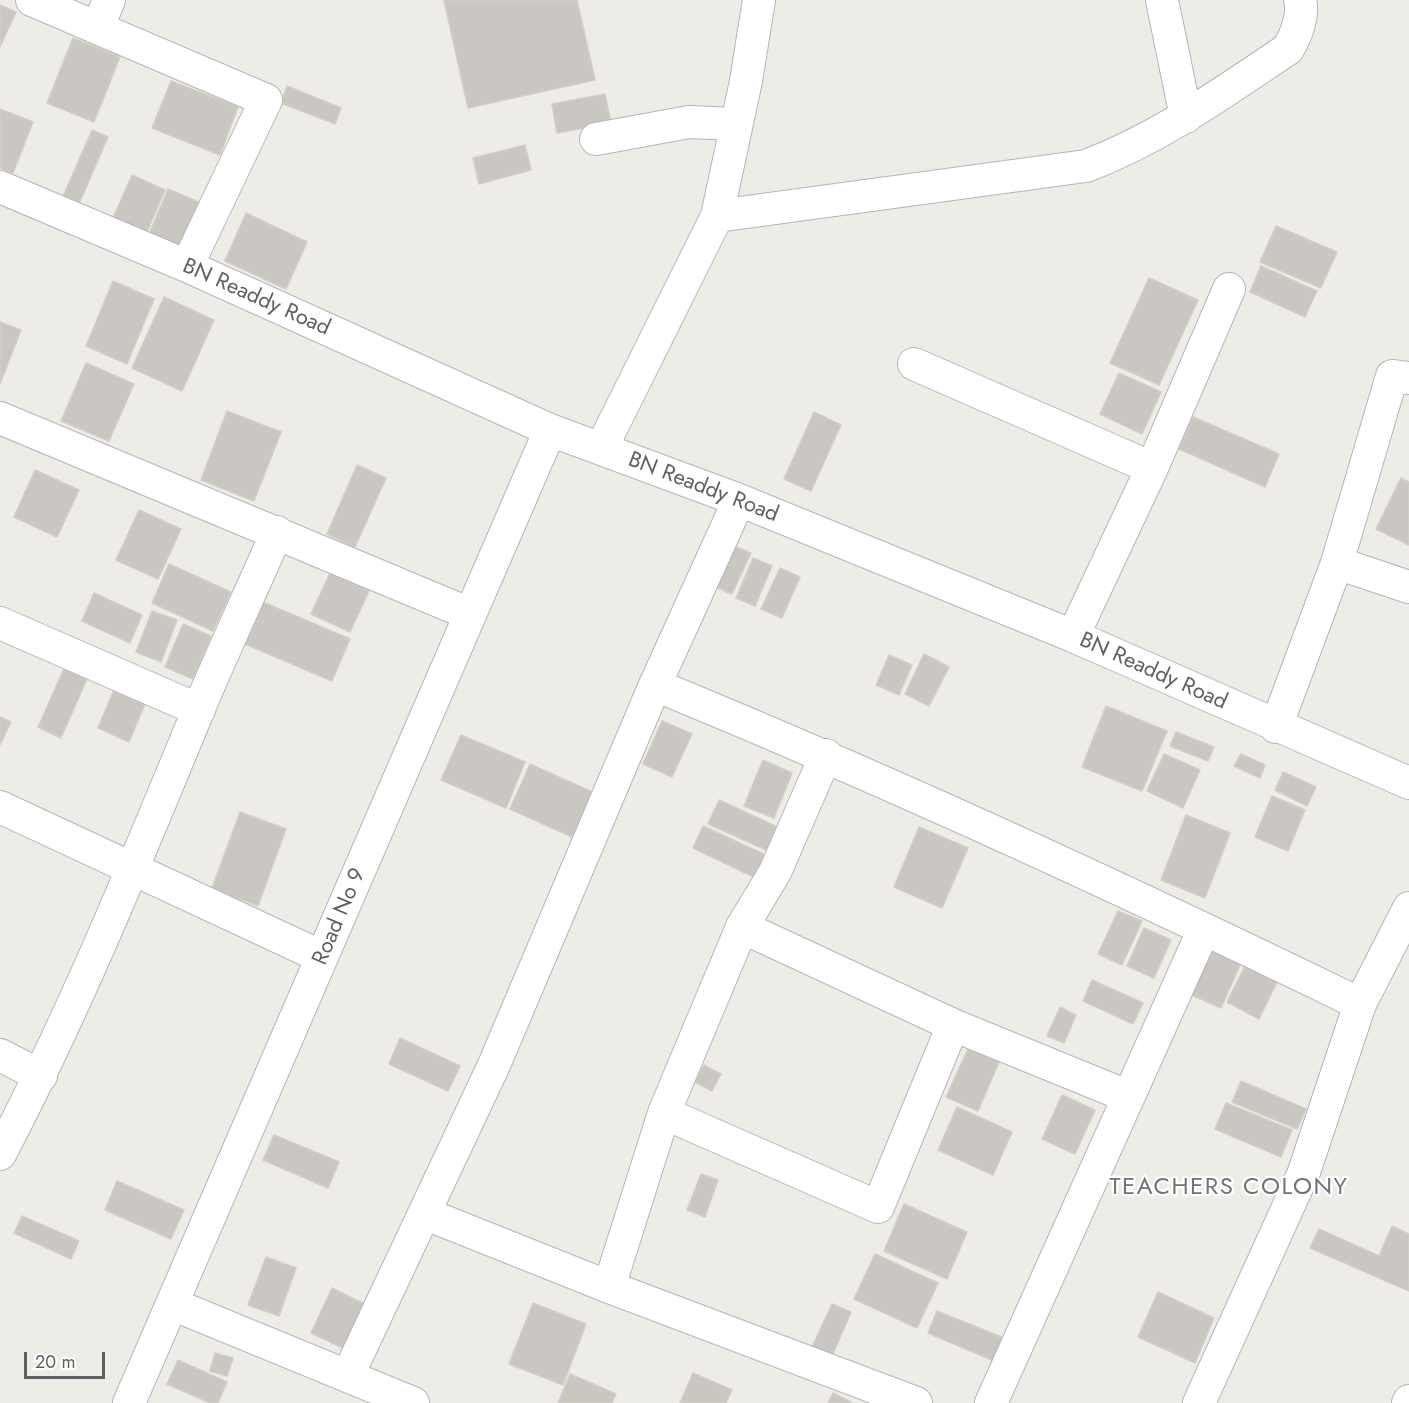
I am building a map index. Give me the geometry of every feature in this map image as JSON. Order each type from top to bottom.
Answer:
[{"type":"street","points":[[32,0],[103,13],[266,100],[187,266]]},
{"type":"street","points":[[601,449],[717,216],[759,0]]},
{"type":"street","points":[[1162,0],[1185,117]]},
{"type":"street","points":[[717,216],[1086,166],[1131,149],[1185,117],[1288,49],[1295,38],[1302,7],[1300,0]]},
{"type":"street","points":[[596,139],[689,122],[736,124]]},
{"type":"street","name":"BN Readdy Road","points":[[0,187],[187,266],[550,430],[739,500],[1073,636],[1276,727],[1409,783]]},
{"type":"street","points":[[1073,636],[1152,468],[1229,289]]},
{"type":"street","points":[[914,364],[1152,468]]},
{"type":"street","points":[[1276,727],[1337,563],[1392,376],[1409,378]]},
{"type":"street","points":[[0,418],[470,614]]},
{"type":"street","name":"Road No 9","points":[[129,1403],[550,430]]},
{"type":"street","points":[[348,1375],[426,1214],[494,1065],[655,685],[739,500]]},
{"type":"street","points":[[0,1154],[41,1076],[133,871],[199,710],[277,532]]},
{"type":"street","points":[[1337,563],[1409,587]]},
{"type":"street","points":[[0,623],[199,710]]},
{"type":"street","points":[[655,685],[825,755],[1204,929],[1360,1004]]},
{"type":"street","points":[[609,1287],[663,1113],[742,927],[775,872],[825,755]]},
{"type":"street","points":[[0,807],[133,871],[322,957]]},
{"type":"street","points":[[1199,1403],[1304,1172],[1360,1004],[1409,908]]},
{"type":"street","points":[[742,927],[952,1025],[1127,1096]]},
{"type":"street","points":[[991,1403],[1204,929]]},
{"type":"street","points":[[663,1113],[878,1207],[952,1025]]},
{"type":"street","points":[[0,1055],[41,1076]]},
{"type":"street","points":[[426,1214],[609,1287],[916,1403]]},
{"type":"street","points":[[172,1304],[413,1403]]},
{"type":"building","points":[[444,0],[577,0],[595,80],[468,108]]},
{"type":"building","points":[[0,5],[16,12],[0,47]]},
{"type":"building","points":[[73,38],[120,57],[94,122],[47,103]]},
{"type":"building","points":[[171,81],[238,107],[220,155],[152,128]]},
{"type":"building","points":[[287,86],[341,108],[335,124],[281,103]]},
{"type":"building","points":[[605,94],[611,123],[557,133],[552,104]]},
{"type":"building","points":[[0,109],[33,122],[13,173],[0,168]]},
{"type":"building","points":[[92,130],[108,137],[78,206],[62,199]]},
{"type":"building","points":[[525,145],[531,170],[479,184],[473,158]]},
{"type":"building","points":[[132,175],[165,190],[147,232],[113,218]]},
{"type":"building","points":[[168,189],[201,203],[182,248],[149,234]]},
{"type":"building","points":[[246,213],[307,242],[286,289],[225,261]]},
{"type":"building","points":[[1276,226],[1337,252],[1321,288],[1260,262]]},
{"type":"building","points":[[1261,266],[1317,291],[1305,317],[1250,292]]},
{"type":"building","points":[[1149,278],[1198,300],[1159,385],[1110,363]]},
{"type":"building","points":[[113,281],[154,299],[127,364],[86,346]]},
{"type":"building","points":[[164,297],[214,320],[182,391],[132,368]]},
{"type":"building","points":[[0,322],[21,330],[0,384]]},
{"type":"building","points":[[86,363],[134,384],[109,441],[61,421]]},
{"type":"building","points":[[1119,373],[1161,392],[1142,434],[1100,414]]},
{"type":"building","points":[[227,411],[281,432],[254,501],[201,480]]},
{"type":"building","points":[[814,412],[841,425],[811,491],[784,479]]},
{"type":"building","points":[[1193,417],[1279,454],[1265,487],[1179,449]]},
{"type":"building","points":[[357,465],[386,478],[355,547],[327,534]]},
{"type":"building","points":[[35,470],[79,490],[57,537],[14,517]]},
{"type":"building","points":[[1401,478],[1409,482],[1409,545],[1376,529]]},
{"type":"building","points":[[139,510],[181,529],[158,579],[116,560]]},
{"type":"building","points":[[731,545],[751,553],[732,594],[713,586]]},
{"type":"building","points":[[753,558],[772,566],[755,606],[736,598]]},
{"type":"building","points":[[169,564],[231,592],[213,631],[152,603]]},
{"type":"building","points":[[780,568],[800,577],[782,618],[761,609]]},
{"type":"building","points":[[330,573],[369,591],[350,632],[311,614]]},
{"type":"building","points":[[94,593],[142,615],[130,643],[82,621]]},
{"type":"building","points":[[263,602],[350,639],[332,681],[245,644]]},
{"type":"building","points":[[152,611],[177,620],[161,662],[136,652]]},
{"type":"building","points":[[183,624],[211,636],[193,679],[165,667]]},
{"type":"building","points":[[924,654],[949,667],[929,706],[905,694]]},
{"type":"building","points":[[889,655],[912,665],[899,695],[876,685]]},
{"type":"building","points":[[67,662],[90,672],[61,738],[38,727]]},
{"type":"building","points":[[116,685],[147,699],[129,742],[98,728]]},
{"type":"building","points":[[1106,706],[1167,731],[1142,791],[1082,767]]},
{"type":"building","points":[[0,717],[11,722],[0,745]]},
{"type":"building","points":[[662,721],[692,734],[672,777],[643,764]]},
{"type":"building","points":[[1176,732],[1214,747],[1208,761],[1170,746]]},
{"type":"building","points":[[461,735],[525,762],[506,808],[441,780]]},
{"type":"building","points":[[1164,754],[1200,770],[1183,808],[1147,791]]},
{"type":"building","points":[[1241,754],[1265,765],[1260,778],[1234,766]]},
{"type":"building","points":[[763,760],[792,773],[774,818],[744,806]]},
{"type":"building","points":[[530,764],[592,792],[572,837],[510,809]]},
{"type":"building","points":[[1283,772],[1316,787],[1307,806],[1275,790]]},
{"type":"building","points":[[1272,796],[1305,810],[1288,851],[1255,837]]},
{"type":"building","points":[[719,800],[784,830],[773,853],[708,824]]},
{"type":"building","points":[[240,812],[286,829],[258,906],[212,888]]},
{"type":"building","points":[[1186,815],[1230,833],[1205,898],[1161,880]]},
{"type":"building","points":[[703,826],[770,857],[760,880],[693,848]]},
{"type":"building","points":[[919,827],[968,848],[942,908],[894,887]]},
{"type":"building","points":[[1118,911],[1142,921],[1122,965],[1098,954]]},
{"type":"building","points":[[1144,928],[1171,940],[1154,978],[1127,966]]},
{"type":"building","points":[[1210,948],[1241,963],[1221,1008],[1189,994]]},
{"type":"building","points":[[1245,966],[1277,982],[1259,1019],[1227,1002]]},
{"type":"building","points":[[1092,980],[1143,1003],[1133,1024],[1083,1001]]},
{"type":"building","points":[[1060,1007],[1076,1015],[1064,1043],[1047,1036]]},
{"type":"building","points":[[400,1038],[460,1066],[448,1091],[389,1064]]},
{"type":"building","points":[[968,1049],[999,1062],[978,1111],[946,1097]]},
{"type":"building","points":[[704,1065],[721,1074],[712,1091],[695,1082]]},
{"type":"building","points":[[1241,1081],[1306,1109],[1297,1129],[1232,1102]]},
{"type":"building","points":[[1062,1095],[1095,1110],[1075,1154],[1042,1139]]},
{"type":"building","points":[[1226,1103],[1292,1130],[1281,1157],[1215,1129]]},
{"type":"building","points":[[957,1107],[1012,1132],[993,1175],[938,1150]]},
{"type":"building","points":[[274,1135],[339,1162],[328,1188],[263,1160]]},
{"type":"building","points":[[701,1174],[718,1180],[705,1217],[687,1210]]},
{"type":"building","points":[[117,1181],[184,1210],[171,1239],[105,1210]]},
{"type":"building","points":[[904,1204],[967,1232],[947,1279],[884,1251]]},
{"type":"building","points":[[22,1216],[79,1241],[71,1259],[14,1233]]},
{"type":"building","points":[[1392,1226],[1409,1234],[1409,1291],[1310,1248],[1319,1229],[1379,1256]]},
{"type":"building","points":[[875,1254],[938,1283],[917,1328],[854,1299]]},
{"type":"building","points":[[266,1257],[296,1268],[279,1316],[248,1305]]},
{"type":"building","points":[[332,1288],[364,1304],[343,1348],[311,1333]]},
{"type":"building","points":[[1158,1292],[1214,1318],[1195,1363],[1138,1337]]},
{"type":"building","points":[[533,1303],[586,1324],[563,1385],[509,1364]]},
{"type":"building","points":[[832,1304],[851,1312],[832,1356],[812,1347]]},
{"type":"building","points":[[937,1311],[1004,1338],[994,1361],[928,1333]]},
{"type":"building","points":[[215,1353],[233,1358],[227,1376],[210,1371]]},
{"type":"building","points":[[178,1360],[227,1382],[218,1403],[210,1403],[167,1384]]},
{"type":"building","points":[[693,1373],[732,1390],[726,1403],[680,1403]]},
{"type":"building","points":[[570,1374],[616,1394],[612,1403],[558,1403]]},
{"type":"building","points":[[833,1393],[851,1402],[828,1403]]},
{"type":"district","name":"TEACHERS COLONY","points":[[1229,1188]]}]
